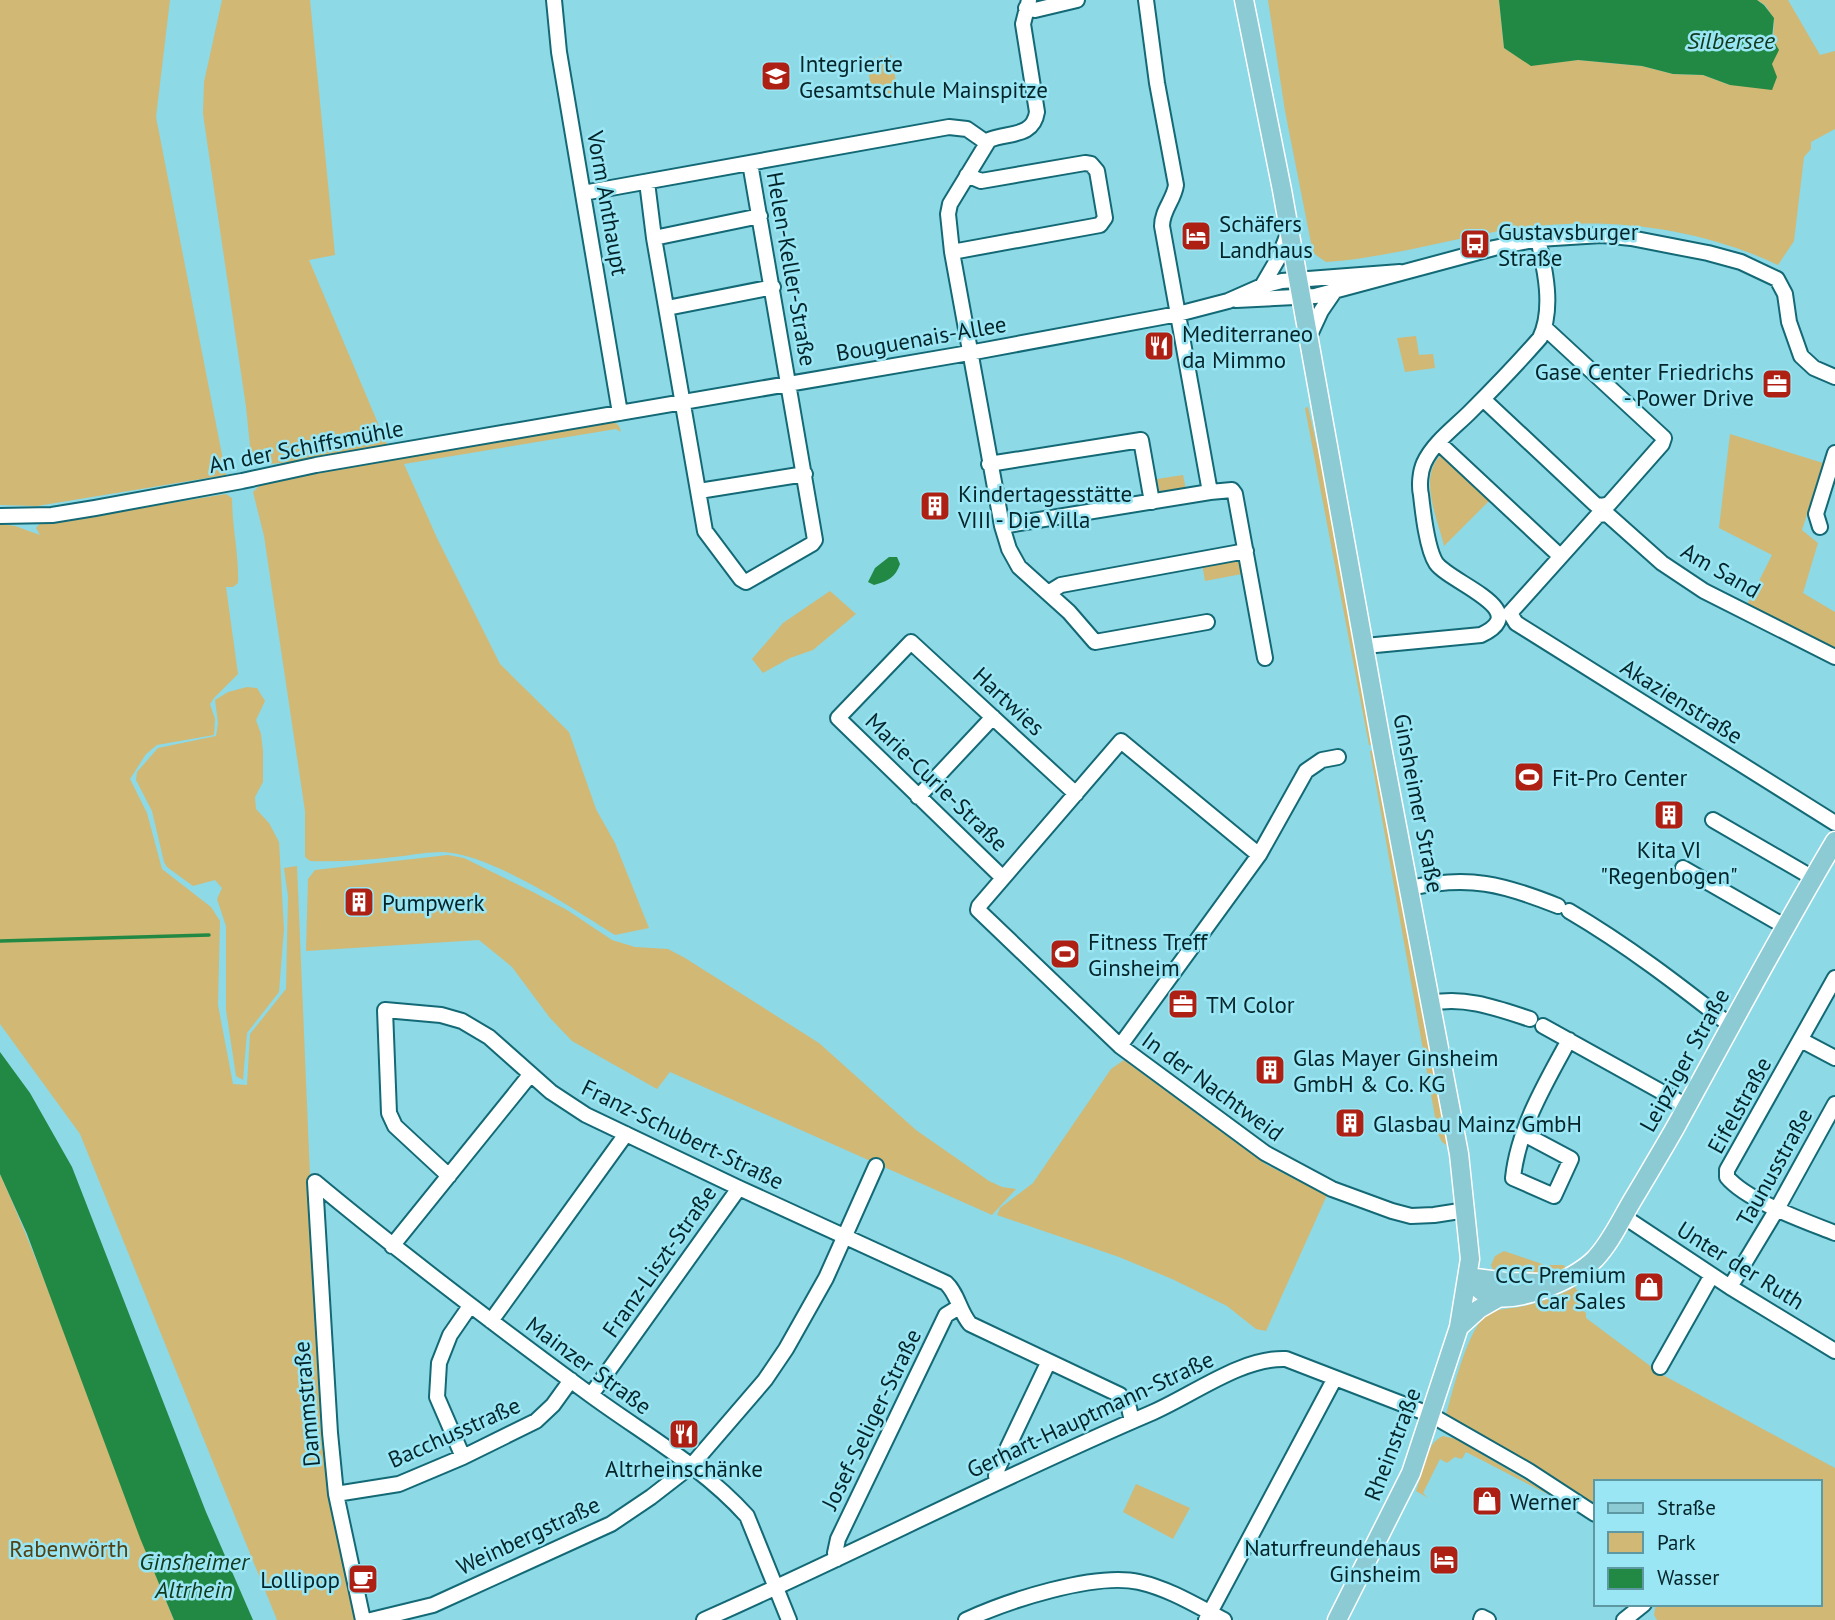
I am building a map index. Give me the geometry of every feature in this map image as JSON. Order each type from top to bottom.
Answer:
[{"type":"main road","name":"Ginsheimer Straße","points":[[1244,0],[1459,1154],[1470,1259],[1468,1277]]},
{"type":"main road","name":"Leipziger Straße","points":[[1500,1297],[1536,1292],[1580,1270],[1593,1261],[1606,1246],[1835,841]]},
{"type":"main road","name":"Leipziger Straße","points":[[1468,1277],[1507,1282],[1554,1283]]},
{"type":"main road","points":[[1468,1277],[1484,1293],[1500,1297]]},
{"type":"main road","name":"Rheinstraße","points":[[1337,1620],[1404,1491],[1459,1327],[1468,1277]]},
{"type":"main road","points":[[1459,1327],[1479,1309],[1500,1297]]},
{"type":"street","name":"Vorm Anthaupt","points":[[554,0],[559,52],[620,413]]},
{"type":"street","points":[[1028,4],[1034,10],[1077,0]]},
{"type":"street","points":[[1146,0],[1157,83],[1176,185],[1174,197],[1164,214],[1161,226],[1210,492]]},
{"type":"street","points":[[1028,4],[1023,24],[1036,117],[1030,129],[992,138],[987,143],[950,204],[948,214],[969,353],[1002,526],[1009,549],[1019,567],[1095,642],[1207,622]]},
{"type":"street","points":[[583,192],[949,127],[967,129],[987,143]]},
{"type":"street","name":"Helen-Keller-Straße","points":[[699,491],[705,531],[746,582],[816,540],[750,163]]},
{"type":"street","points":[[952,252],[1100,225],[1105,218],[1097,171],[1091,164],[981,181],[967,175]]},
{"type":"street","points":[[648,182],[654,238],[699,491],[805,474]]},
{"type":"street","points":[[654,238],[760,216]]},
{"type":"street","points":[[1262,286],[1279,257],[1289,231]]},
{"type":"street","points":[[1299,288],[1334,292],[1400,272],[1538,239],[1602,235],[1631,237],[1708,253],[1764,271],[1777,279],[1783,287],[1789,323],[1801,356],[1814,368],[1835,377]]},
{"type":"street","points":[[1505,614],[1451,577],[1437,564],[1432,552],[1420,491],[1421,475],[1424,463],[1439,443],[1540,338],[1545,328],[1547,310],[1538,239]]},
{"type":"street","points":[[1299,288],[1400,272]]},
{"type":"street","name":"Bouguenais-Allee","points":[[1228,301],[1262,286],[1299,288]]},
{"type":"street","points":[[667,308],[773,288]]},
{"type":"street","name":"Bouguenais-Allee","points":[[620,413],[969,353],[1178,314],[1228,301],[1299,288]]},
{"type":"street","points":[[1308,340],[1321,311],[1334,292]]},
{"type":"street","points":[[1365,646],[1481,635],[1494,626],[1662,444],[1664,438],[1545,328]]},
{"type":"street","points":[[1483,399],[1599,512]]},
{"type":"street","name":"An der Schiffsmühle","points":[[0,516],[52,515],[95,508],[316,465],[620,413]]},
{"type":"street","points":[[989,464],[1141,440],[1152,502]]},
{"type":"street","points":[[1439,443],[1560,556]]},
{"type":"street","points":[[1820,527],[1816,514],[1835,453]]},
{"type":"street","points":[[1002,526],[1228,489],[1235,494],[1265,658]]},
{"type":"street","name":"Am Sand","points":[[1599,512],[1611,515],[1662,563],[1704,591],[1835,657]]},
{"type":"street","points":[[1048,593],[1061,585],[1246,551]]},
{"type":"street","name":"Akazienstraße","points":[[1505,614],[1835,823]]},
{"type":"street","name":"Hartwies","points":[[838,718],[911,642],[1076,794]]},
{"type":"street","points":[[918,797],[993,717]]},
{"type":"street","name":"Marie-Curie-Straße","points":[[838,718],[1003,878]]},
{"type":"street","points":[[1003,878],[1121,741],[1259,855]]},
{"type":"street","points":[[1120,1046],[1259,855],[1306,771],[1322,760],[1338,757]]},
{"type":"street","points":[[1713,820],[1813,878]]},
{"type":"street","points":[[1683,868],[1786,927]]},
{"type":"street","name":"In der Nachtweid","points":[[1003,878],[978,910],[1120,1046],[1265,1153],[1332,1189],[1411,1216],[1466,1210]]},
{"type":"street","points":[[1410,888],[1482,881],[1524,892],[1600,929],[1665,974],[1731,1026]]},
{"type":"street","name":"Eifelstraße","points":[[1777,1209],[1733,1184],[1727,1177],[1727,1170],[1835,978]]},
{"type":"street","points":[[1432,1003],[1457,1001],[1481,1004],[1537,1022],[1687,1106]]},
{"type":"street","name":"Franz-Schubert-Straße","points":[[449,1176],[395,1126],[389,1113],[385,1010],[441,1015],[462,1021],[489,1037],[551,1092],[586,1115],[946,1283],[954,1291],[959,1307],[970,1324],[1120,1395],[1129,1408],[1132,1421]]},
{"type":"street","points":[[1524,1133],[1571,1159],[1554,1196],[1513,1178],[1524,1133],[1543,1088],[1569,1040]]},
{"type":"street","points":[[1801,1040],[1835,1058]]},
{"type":"street","points":[[392,1246],[530,1074]]},
{"type":"street","name":"Taunusstraße","points":[[1730,1287],[1833,1111]]},
{"type":"street","points":[[491,1321],[626,1134]]},
{"type":"street","name":"Weinbergstraße","points":[[371,1620],[433,1605],[611,1524],[691,1466],[756,1391],[786,1349],[826,1278],[876,1166]]},
{"type":"street","name":"Mainzer Straße","points":[[315,1182],[470,1306],[691,1466],[735,1503],[747,1516],[789,1620]]},
{"type":"street","name":"Dammstraße","points":[[315,1182],[326,1393],[336,1494],[363,1620]]},
{"type":"street","name":"Franz-Liszt-Straße","points":[[591,1395],[739,1188]]},
{"type":"street","points":[[1777,1209],[1835,1233]]},
{"type":"street","name":"Unter der Ruth","points":[[1623,1216],[1730,1287],[1835,1351]]},
{"type":"street","points":[[1660,1367],[1712,1275]]},
{"type":"street","points":[[463,1457],[437,1397],[439,1363],[450,1335],[470,1306]]},
{"type":"street","name":"Josef-Seliger-Straße","points":[[837,1559],[835,1553],[838,1539],[946,1315],[959,1307]]},
{"type":"street","name":"Gerhart-Hauptmann-Straße","points":[[704,1620],[1235,1371],[1274,1359],[1286,1359],[1431,1415],[1529,1471],[1594,1513]]},
{"type":"street","points":[[999,1482],[996,1476],[998,1468],[1048,1363]]},
{"type":"street","points":[[1208,1616],[1335,1378]]},
{"type":"street","name":"Bacchusstraße","points":[[336,1494],[399,1484],[463,1457],[536,1421],[554,1405],[571,1380]]},
{"type":"street","points":[[966,1620],[1044,1593],[1102,1580],[1138,1582],[1172,1593],[1208,1616],[1224,1620]]},
{"type":"street","points":[[1624,1620],[1643,1606]]},
{"type":"street","points":[[1480,1620],[1482,1617],[1488,1620]]},
{"type":"green space","points":[[0,0],[170,0],[156,117],[226,475],[37,506],[0,505]]},
{"type":"green space","points":[[222,0],[310,0],[335,255],[309,260],[388,447],[349,456],[270,464],[251,456],[203,114],[204,82]]},
{"type":"green space","points":[[1268,0],[1499,0],[1504,48],[1531,65],[1578,60],[1642,66],[1673,74],[1703,75],[1730,85],[1772,64],[1774,19],[1765,5],[1757,0],[1788,0],[1820,55],[1835,51],[1835,129],[1811,142],[1811,149],[1804,157],[1794,241],[1778,265],[1746,251],[1679,232],[1609,224],[1505,230],[1393,253],[1326,262],[1313,253],[1285,111]]},
{"type":"green space","points":[[891,55],[898,92],[873,97],[866,60]]},
{"type":"green space","points":[[1416,336],[1419,355],[1433,354],[1435,368],[1405,372],[1397,338]]},
{"type":"green space","points":[[1308,407],[1327,489],[1376,744],[1369,745],[1305,408]]},
{"type":"green space","points":[[613,421],[621,432],[616,429],[404,464],[437,538],[500,664],[569,732],[596,809],[615,843],[649,928],[615,935],[532,884],[462,855],[437,852],[363,860],[310,861],[305,857],[305,811],[264,536],[253,492],[266,479]]},
{"type":"green space","points":[[1730,434],[1823,463],[1802,530],[1818,543],[1803,593],[1835,612],[1835,651],[1747,605],[1772,555],[1719,528]]},
{"type":"green space","points":[[1442,454],[1489,501],[1444,546],[1430,486],[1435,463]]},
{"type":"green space","points":[[1183,475],[1186,490],[1160,494],[1157,479]]},
{"type":"green space","points":[[226,494],[232,498],[237,562],[238,583],[233,587],[226,587],[238,674],[210,704],[215,719],[214,735],[157,745],[146,754],[130,779],[147,813],[162,869],[211,907],[220,921],[218,1005],[233,1084],[247,1085],[250,1034],[286,989],[288,896],[284,868],[297,866],[321,1439],[336,1531],[357,1620],[277,1620],[80,1134],[0,1024],[0,524],[40,535],[36,528],[42,521]]},
{"type":"green space","points":[[1238,557],[1242,574],[1205,581],[1202,563]]},
{"type":"green space","points":[[830,591],[856,614],[813,650],[790,658],[763,673],[752,659],[783,623]]},
{"type":"green space","points":[[247,687],[257,688],[265,701],[256,720],[263,751],[263,782],[255,797],[256,809],[269,823],[279,842],[284,929],[279,992],[247,1033],[243,1080],[236,1076],[226,1010],[226,926],[217,899],[222,888],[215,880],[193,886],[167,867],[152,811],[136,780],[137,772],[158,748],[216,736],[218,723],[215,700],[228,692]]},
{"type":"green space","points":[[1377,750],[1449,1147],[1442,1142],[1438,1134],[1370,751]]},
{"type":"green space","points":[[448,855],[464,858],[531,891],[567,910],[612,940],[635,947],[668,949],[685,958],[819,1043],[916,1130],[989,1181],[1016,1189],[992,1215],[670,1072],[657,1089],[572,1041],[550,1018],[512,967],[479,940],[306,951],[308,879],[315,870]]},
{"type":"green space","points":[[1124,1060],[1267,1165],[1327,1195],[1266,1331],[1256,1329],[1227,1306],[1172,1279],[1119,1257],[997,1215],[1000,1208],[1033,1183],[1111,1069]]},
{"type":"green space","name":"Rabenwörth","points":[[0,1174],[46,1285],[174,1620],[0,1620]]},
{"type":"green space","points":[[1504,1251],[1545,1265],[1563,1265],[1568,1269],[1541,1277],[1494,1272],[1491,1265],[1495,1256]]},
{"type":"green space","points":[[1575,1287],[1583,1299],[1580,1309],[1586,1313],[1586,1318],[1661,1374],[1835,1468],[1835,1620],[1657,1620],[1654,1615],[1656,1606],[1821,1606],[1821,1480],[1594,1480],[1594,1504],[1446,1415],[1467,1346],[1480,1322],[1495,1311],[1537,1303]]},
{"type":"green space","points":[[1443,1436],[1456,1439],[1563,1502],[1466,1452],[1462,1459],[1455,1457],[1447,1463],[1440,1459],[1423,1493],[1428,1498],[1416,1491],[1428,1452]]},
{"type":"green space","points":[[1136,1484],[1190,1508],[1173,1539],[1123,1512]]},
{"type":"water","name":"Silbersee","points":[[1499,0],[1757,0],[1774,18],[1772,38],[1779,50],[1772,64],[1777,77],[1772,90],[1730,85],[1703,75],[1673,74],[1642,66],[1578,60],[1531,66],[1504,48]]},
{"type":"water","points":[[889,557],[897,557],[900,564],[893,576],[874,585],[868,582],[875,568]]},
{"type":"water","name":"Ginsheimer Altrhein","points":[[0,1052],[30,1093],[72,1167],[206,1512],[253,1620],[174,1620],[140,1538],[27,1234],[0,1174]]},
{"type":"waterway","points":[[0,941],[209,935]]},
{"type":"place","name":"Integrierte Gesamtschule Mainspitze","points":[[776,76]]},
{"type":"place","name":"Schäfers Landhaus","points":[[1196,236]]},
{"type":"place","name":"Gustavsburger Straße","points":[[1475,244]]},
{"type":"place","name":"Mediterraneo da Mimmo","points":[[1159,346]]},
{"type":"place","name":"Gase Center Friedrichs - Power Drive","points":[[1777,384]]},
{"type":"place","name":"Kindertagesstätte VIII - Die Villa","points":[[935,506]]},
{"type":"place","name":"Fit-Pro Center","points":[[1529,777]]},
{"type":"place","name":"Kita VI \"Regenbogen\"","points":[[1669,815]]},
{"type":"place","name":"Pumpwerk","points":[[359,902]]},
{"type":"place","name":"Fitness Treff Ginsheim","points":[[1065,954]]},
{"type":"place","name":"TM Color","points":[[1183,1004]]},
{"type":"place","name":"Glas Mayer Ginsheim GmbH & Co. KG","points":[[1270,1070]]},
{"type":"place","name":"Glasbau Mainz GmbH","points":[[1350,1123]]},
{"type":"place","name":"CCC Premium Car Sales","points":[[1649,1287]]},
{"type":"place","name":"Altrheinschänke","points":[[684,1434]]},
{"type":"place","name":"Werner","points":[[1487,1501]]},
{"type":"place","name":"Naturfreundehaus Ginsheim","points":[[1444,1560]]},
{"type":"place","name":"Lollipop","points":[[363,1579]]}]
